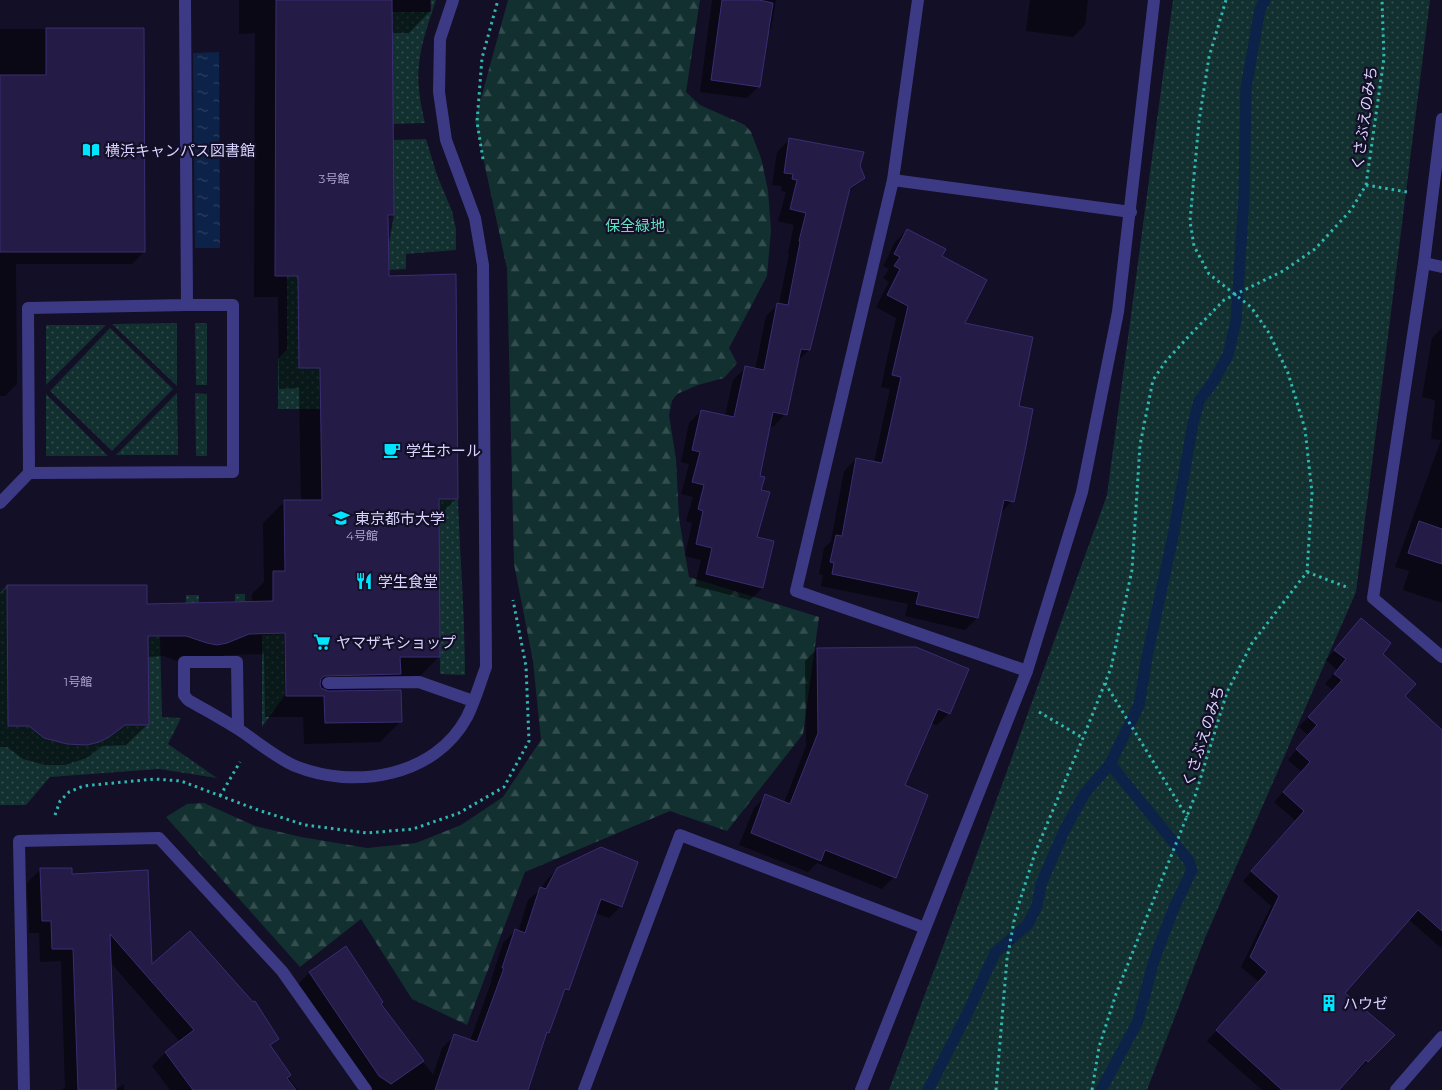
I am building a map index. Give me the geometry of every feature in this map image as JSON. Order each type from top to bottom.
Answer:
[{"type":"street","points":[[186,0],[187,305]]},
{"type":"street","points":[[238,729],[237,662],[184,662],[185,696],[280,758],[312,772],[364,778],[385,775],[410,768],[449,741],[467,718],[486,667],[483,265],[475,218],[446,140],[439,92],[440,39],[453,0]]},
{"type":"street","points":[[918,0],[894,180],[796,591],[1027,671]]},
{"type":"street","points":[[861,1090],[1027,671],[1082,492],[1118,312],[1154,0]]},
{"type":"street","points":[[1442,119],[1424,263],[1373,598],[1442,657]]},
{"type":"street","points":[[894,180],[1131,212]]},
{"type":"street","points":[[1424,263],[1442,267]]},
{"type":"street","points":[[0,503],[29,473],[28,308],[233,305],[233,472],[29,473]]},
{"type":"street","points":[[328,683],[418,682],[473,702]]},
{"type":"street","points":[[584,1090],[680,835],[925,928]]},
{"type":"street","points":[[24,1090],[19,842],[159,838],[282,971],[366,1090]]},
{"type":"street","points":[[1396,1090],[1442,1037]]},
{"type":"path","points":[[483,160],[476,122],[481,67],[498,0]]},
{"type":"path","points":[[1226,0],[1209,57],[1199,120],[1190,220],[1194,246],[1209,274],[1251,307],[1269,333],[1288,373],[1305,429],[1312,493],[1307,572],[1373,598]]},
{"type":"path","name":"くさぶえのみち","points":[[996,1090],[1007,959],[1015,916],[1035,853],[1105,683],[1132,570],[1140,445],[1153,380],[1166,361],[1188,336],[1224,300],[1283,271],[1315,249],[1351,210],[1366,185],[1384,58],[1382,0]]},
{"type":"path","points":[[1366,185],[1432,196]]},
{"type":"path","name":"くさぶえのみち","points":[[1092,1090],[1100,1046],[1116,994],[1195,796],[1227,692],[1252,643],[1307,572]]},
{"type":"path","points":[[54,815],[60,801],[69,792],[83,786],[155,779],[181,781],[258,810],[305,825],[367,833],[413,829],[459,813],[504,787],[529,742],[526,666],[513,599]]},
{"type":"path","points":[[1105,683],[1186,819]]},
{"type":"path","points":[[1016,698],[1083,738]]},
{"type":"path","points":[[220,796],[254,740]]},
{"type":"green space","points":[[431,0],[436,0],[423,42],[418,74],[420,99],[425,123],[392,124],[392,12],[431,12]]},
{"type":"green space","name":"保全緑地","points":[[508,0],[700,0],[686,92],[700,105],[745,125],[751,132],[761,158],[768,190],[771,230],[767,276],[729,348],[737,363],[724,378],[698,385],[677,394],[672,401],[669,415],[676,459],[679,518],[689,577],[819,617],[803,734],[727,831],[670,811],[525,872],[467,1025],[412,999],[361,919],[300,967],[166,817],[187,804],[204,803],[255,826],[301,837],[367,848],[416,843],[461,825],[503,797],[541,740],[533,661],[514,564],[507,269],[475,120]]},
{"type":"green space","points":[[1173,0],[1430,0],[1356,592],[1205,938],[1147,1090],[889,1090],[954,917],[1107,495]]},
{"type":"green space","points":[[426,139],[437,175],[452,211],[456,229],[456,250],[406,254],[406,269],[389,270],[389,243],[394,215],[392,140]]},
{"type":"green space","points":[[287,276],[298,276],[320,368],[321,409],[278,409],[278,359],[287,349]]},
{"type":"green space","points":[[177,323],[177,386],[112,324]]},
{"type":"green space","points":[[195,323],[207,323],[207,385],[196,385]]},
{"type":"green space","points":[[46,325],[106,325],[46,385]]},
{"type":"green space","points":[[110,328],[173,389],[112,451],[50,391]]},
{"type":"green space","points":[[177,393],[178,455],[116,455]]},
{"type":"green space","points":[[195,393],[207,394],[207,456],[196,456]]},
{"type":"green space","points":[[46,394],[108,456],[46,456]]},
{"type":"green space","points":[[439,499],[458,499],[465,675],[440,674]]},
{"type":"green space","points":[[7,585],[8,726],[29,726],[44,738],[67,744],[87,745],[109,737],[125,725],[149,725],[148,637],[160,636],[162,717],[181,718],[168,744],[217,778],[159,769],[50,777],[26,805],[0,805],[0,593]]},
{"type":"green space","points":[[235,594],[245,594],[245,617],[186,618],[186,595],[199,595],[199,609],[235,608]]},
{"type":"green space","points":[[284,634],[285,695],[262,727],[262,635]]},
{"type":"water","points":[[219,52],[220,248],[195,248],[193,53]]},
{"type":"building","points":[[276,0],[392,0],[394,215],[388,215],[389,276],[456,274],[458,499],[439,499],[440,657],[400,657],[401,674],[324,676],[321,679],[321,688],[328,691],[401,690],[402,722],[325,723],[324,696],[286,696],[285,633],[249,634],[217,645],[186,636],[148,636],[149,725],[125,725],[109,737],[87,745],[67,744],[44,738],[29,726],[8,726],[7,585],[147,585],[147,604],[273,601],[273,571],[285,571],[284,500],[322,500],[320,368],[299,368],[298,276],[275,276]]},
{"type":"building","points":[[722,0],[759,0],[773,3],[760,87],[711,80]]},
{"type":"building","points":[[46,28],[144,28],[145,252],[0,252],[0,75],[46,75]]},
{"type":"building","points":[[789,138],[864,152],[860,166],[865,178],[850,188],[810,350],[801,349],[787,415],[773,412],[760,476],[765,477],[761,490],[770,492],[757,537],[774,541],[763,588],[706,574],[712,548],[696,544],[703,511],[698,509],[704,485],[692,482],[700,452],[692,450],[701,410],[734,417],[745,366],[764,370],[777,303],[788,305],[806,213],[790,209],[797,180],[792,179],[793,174],[784,173]]},
{"type":"building","points":[[907,229],[946,249],[942,256],[987,280],[965,323],[1033,337],[1019,406],[1033,409],[1025,451],[1014,502],[1004,500],[978,618],[916,604],[919,592],[832,574],[834,563],[830,562],[836,535],[842,536],[856,458],[882,463],[901,377],[892,375],[908,306],[887,295],[900,269],[894,266],[900,257],[894,254]]},
{"type":"building","points":[[1419,521],[1442,529],[1442,564],[1408,553]]},
{"type":"building","points":[[1361,618],[1391,643],[1383,654],[1416,684],[1405,696],[1442,730],[1442,931],[1418,910],[1345,993],[1395,1035],[1368,1062],[1366,1060],[1339,1090],[1282,1090],[1216,1030],[1267,972],[1250,957],[1279,896],[1251,871],[1304,811],[1283,792],[1310,762],[1296,749],[1317,725],[1308,717],[1342,680],[1334,674],[1346,659],[1334,650]]},
{"type":"building","points":[[916,647],[969,669],[950,714],[938,709],[905,785],[928,795],[896,878],[825,850],[821,861],[751,833],[765,794],[790,804],[818,733],[817,648]]},
{"type":"building","points":[[601,847],[638,862],[622,907],[601,899],[569,990],[565,989],[549,1033],[547,1032],[528,1090],[435,1090],[454,1034],[477,1042],[504,968],[502,968],[515,929],[525,933],[540,887],[546,889],[557,868]]},
{"type":"building","points":[[40,868],[72,868],[72,874],[148,870],[152,964],[190,931],[253,1002],[255,1001],[279,1039],[270,1045],[291,1075],[287,1078],[296,1090],[193,1090],[165,1052],[194,1030],[110,934],[116,1090],[78,1090],[73,949],[52,949],[51,921],[42,921]]},
{"type":"building","points":[[346,946],[383,1002],[381,1004],[424,1061],[391,1084],[379,1076],[309,972]]},
{"type":"waterway","points":[[928,1090],[966,1016],[995,953],[1028,924],[1037,906],[1041,884],[1064,831],[1085,793],[1110,764],[1139,705],[1193,424],[1199,401],[1213,382],[1228,355],[1236,321],[1244,198],[1246,88],[1260,9],[1265,0]]},
{"type":"waterway","points":[[1101,1090],[1138,1021],[1154,960],[1173,910],[1192,870],[1189,861],[1110,764]]},
{"type":"place","name":"横浜キャンパス図書館","points":[[91,150]]},
{"type":"place","name":"学生ホール","points":[[392,450]]},
{"type":"place","name":"東京都市大学","points":[[341,518]]},
{"type":"place","name":"学生食堂","points":[[364,581]]},
{"type":"place","name":"ヤマザキショップ","points":[[322,642]]},
{"type":"place","name":"ハウゼ","points":[[1329,1003]]}]
